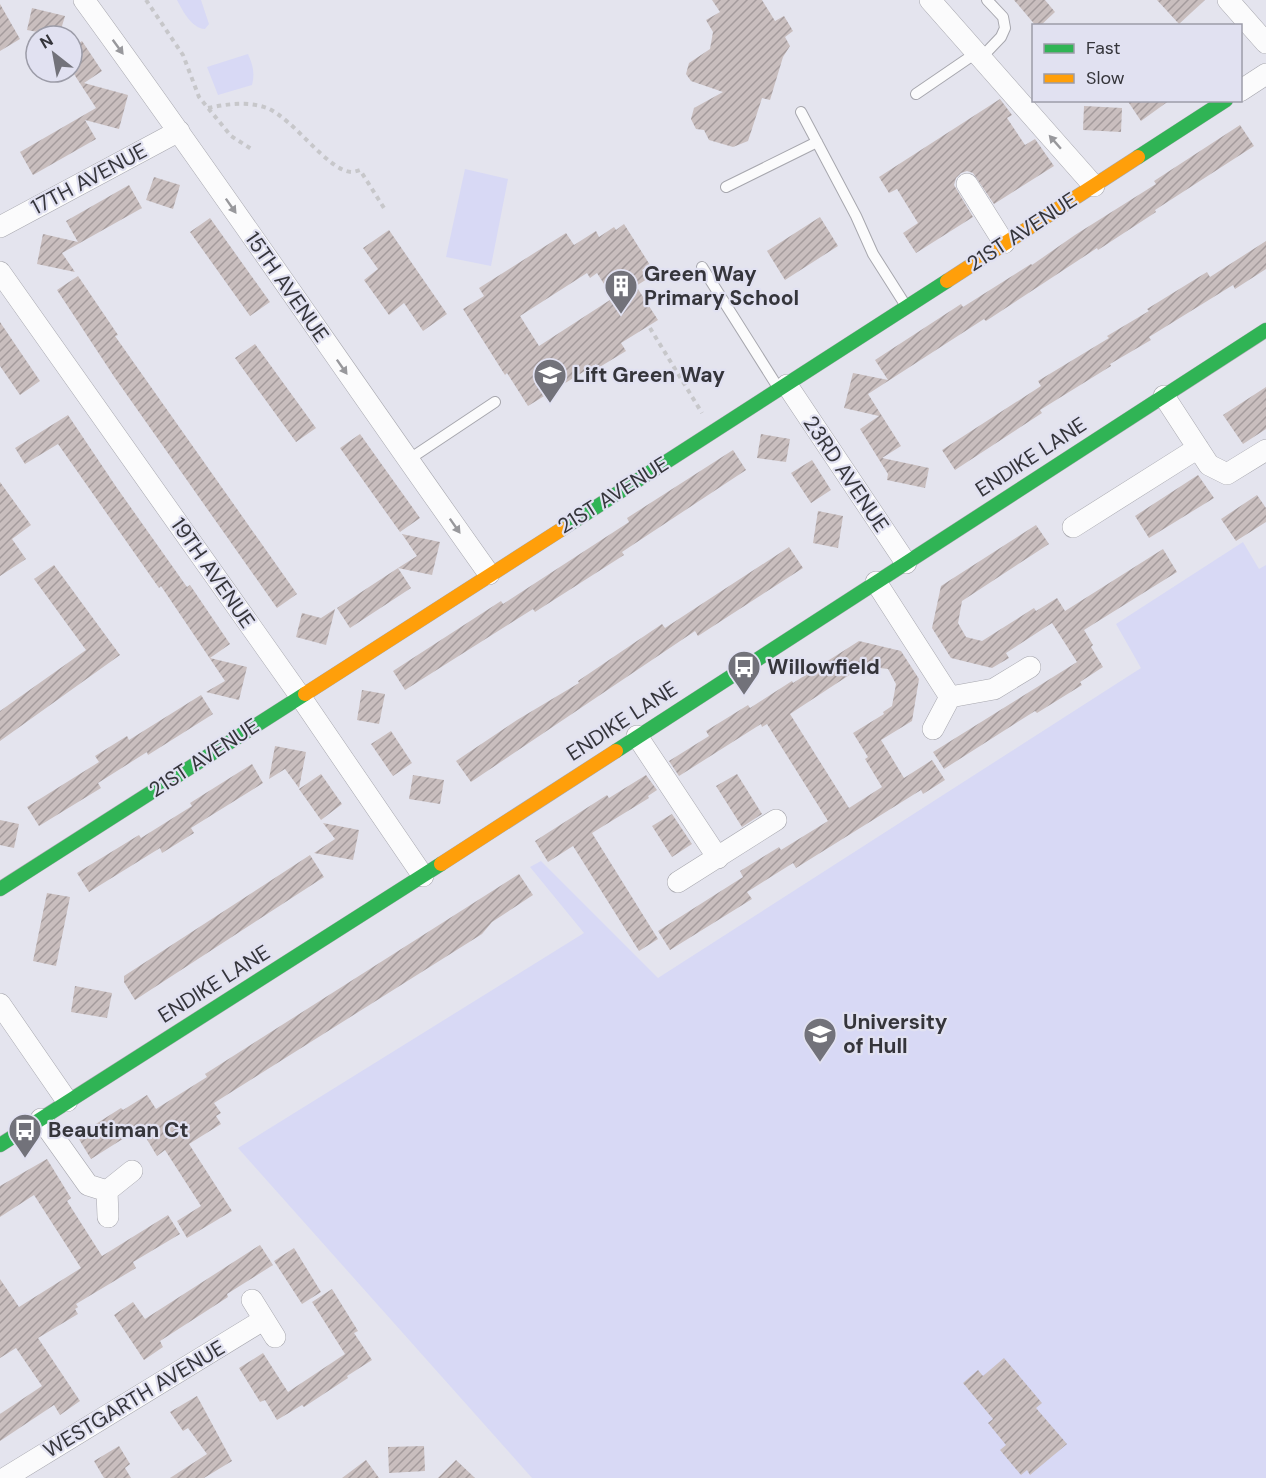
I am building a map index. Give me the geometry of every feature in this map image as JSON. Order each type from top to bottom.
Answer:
[{"type":"street","name":"15TH AVENUE","points":[[84,0],[179,131],[489,574]]},
{"type":"street","points":[[930,0],[1094,186]]},
{"type":"street","points":[[1228,0],[1266,43]]},
{"type":"street","points":[[1242,90],[1266,74]]},
{"type":"street","name":"21ST AVENUE","points":[[0,889],[1223,102]]},
{"type":"street","name":"17TH AVENUE","points":[[0,227],[179,131]]},
{"type":"street","points":[[966,184],[1004,243]]},
{"type":"street","name":"19TH AVENUE","points":[[0,272],[300,696],[423,876]]},
{"type":"street","name":"ENDIKE LANE","points":[[0,1145],[423,876],[1266,330]]},
{"type":"street","name":"23RD AVENUE","points":[[783,387],[906,563]]},
{"type":"street","points":[[1164,396],[1209,465],[1227,474],[1266,450]]},
{"type":"street","points":[[1073,527],[1198,448]]},
{"type":"street","points":[[876,582],[951,697]]},
{"type":"street","points":[[951,697],[994,689],[1029,667]]},
{"type":"street","points":[[933,729],[951,697]]},
{"type":"street","points":[[637,736],[718,858]]},
{"type":"street","points":[[678,882],[776,820]]},
{"type":"street","points":[[0,1004],[68,1101]]},
{"type":"street","points":[[41,1119],[88,1185],[107,1191]]},
{"type":"street","points":[[107,1191],[132,1171]]},
{"type":"street","points":[[107,1191],[108,1217]]},
{"type":"street","name":"WESTGARTH AVENUE","points":[[5,1478],[269,1329],[252,1300]]},
{"type":"lane","points":[[916,94],[979,55],[1001,38],[1005,28],[1002,17],[987,0]]},
{"type":"lane","points":[[801,112],[856,216],[873,254],[907,307]]},
{"type":"lane","points":[[726,187],[817,142]]},
{"type":"lane","points":[[702,267],[783,387]]},
{"type":"lane","points":[[408,460],[495,402]]},
{"type":"path","points":[[146,0],[183,55],[199,97],[231,136],[253,150]]},
{"type":"path","points":[[208,108],[228,104],[248,104],[266,108],[282,116],[312,146],[341,168],[351,172],[360,170],[384,208]]},
{"type":"path","points":[[650,328],[714,431]]},
{"type":"shaded area","points":[[177,0],[201,0],[209,24],[205,29],[192,22]]},
{"type":"shaded area","points":[[248,54],[253,69],[252,85],[218,95],[207,67]]},
{"type":"shaded area","points":[[465,169],[508,179],[491,266],[446,257]]},
{"type":"shaded area","name":"University of Hull","points":[[1243,542],[1259,569],[1266,565],[1266,1478],[532,1478],[238,1148],[584,933],[530,867],[541,861],[658,978],[1141,668],[1116,624]]},
{"type":"building","points":[[712,0],[762,0],[775,21],[784,16],[793,31],[785,37],[790,46],[783,57],[770,100],[762,98],[748,141],[733,147],[709,140],[704,130],[696,129],[691,119],[694,108],[723,92],[691,81],[686,74],[689,63],[710,49],[713,32],[706,20],[720,12]]},
{"type":"building","points":[[1014,0],[1045,0],[1055,12],[1042,24],[1034,24]]},
{"type":"building","points":[[1157,0],[1205,0],[1179,24]]},
{"type":"building","points":[[0,4],[20,39],[0,51]]},
{"type":"building","points":[[32,8],[65,16],[63,24],[28,24]]},
{"type":"building","points":[[84,44],[102,71],[84,83]]},
{"type":"building","points":[[80,84],[128,95],[119,129],[85,120],[96,139],[33,175],[20,152],[96,108]]},
{"type":"building","points":[[1000,99],[1012,115],[1007,118],[1025,145],[1035,139],[1054,166],[994,204],[973,173],[967,171],[961,173],[954,185],[973,217],[916,253],[903,233],[918,223],[897,189],[889,193],[879,177]]},
{"type":"building","points":[[1128,102],[1167,102],[1141,121]]},
{"type":"building","points":[[1084,106],[1122,108],[1121,132],[1083,130]]},
{"type":"building","points":[[1240,125],[1254,146],[1098,250],[1097,248],[986,321],[984,319],[868,394],[901,446],[882,458],[929,468],[925,488],[887,480],[888,474],[860,429],[879,416],[844,408],[853,373],[888,380],[875,360],[961,304],[963,307],[1032,265],[1156,184],[1154,181]]},
{"type":"building","points":[[154,177],[180,185],[173,209],[146,200]]},
{"type":"building","points":[[129,185],[142,208],[62,253],[75,272],[37,264],[43,234],[78,242],[66,221]]},
{"type":"building","points":[[820,217],[838,246],[785,280],[767,251]]},
{"type":"building","points":[[210,218],[270,302],[250,316],[190,232]]},
{"type":"building","name":"Green Way Primary School","points":[[624,224],[650,265],[642,270],[647,279],[636,286],[658,320],[621,343],[626,351],[598,368],[596,364],[528,406],[507,373],[505,375],[463,309],[484,296],[479,288],[566,233],[574,245],[596,231],[599,237],[614,227],[616,230]],"holes":[[[587,273],[590,278],[597,273],[613,298],[539,346],[520,316]]]},
{"type":"building","points":[[389,230],[447,314],[423,331],[404,303],[389,315],[364,280],[378,269],[363,248]]},
{"type":"building","points":[[1266,241],[1266,269],[1235,289],[1233,285],[1149,337],[1151,340],[1040,410],[1042,413],[955,470],[942,450],[1041,386],[1038,381],[1109,338],[1107,336],[1149,311],[1147,309],[1207,272],[1210,277]]},
{"type":"building","points":[[78,276],[118,335],[115,336],[297,594],[277,608],[115,378],[57,290]]},
{"type":"building","points":[[0,322],[40,381],[20,395],[0,366]]},
{"type":"building","points":[[255,344],[316,428],[296,442],[235,358]]},
{"type":"building","points":[[1266,387],[1266,429],[1243,444],[1223,415]]},
{"type":"building","points":[[68,415],[187,587],[190,585],[230,644],[210,658],[247,667],[239,700],[206,692],[225,681],[161,586],[159,588],[58,444],[25,464],[15,448]]},
{"type":"building","points":[[360,434],[420,518],[400,532],[340,448]]},
{"type":"building","points":[[761,434],[790,439],[786,462],[757,458]]},
{"type":"building","points":[[733,450],[746,470],[622,552],[624,555],[535,612],[533,609],[405,690],[393,671],[501,601],[503,604],[629,522],[627,518]]},
{"type":"building","points":[[812,460],[831,490],[811,503],[791,473]]},
{"type":"building","points":[[1198,475],[1214,498],[1149,538],[1135,516]]},
{"type":"building","points":[[0,482],[31,525],[12,539],[26,559],[0,576]]},
{"type":"building","points":[[1257,495],[1266,508],[1266,522],[1236,541],[1221,519]]},
{"type":"building","points":[[818,511],[843,516],[838,548],[813,543]]},
{"type":"building","points":[[1036,525],[1049,544],[962,601],[958,623],[966,637],[982,641],[1034,608],[1036,611],[1057,598],[1065,611],[1163,549],[1177,572],[1084,630],[1103,667],[1080,682],[1082,685],[1037,713],[1035,711],[944,769],[933,752],[1077,662],[1052,623],[1006,653],[1009,658],[992,668],[951,658],[932,628],[941,586]]},
{"type":"building","points":[[402,534],[440,542],[432,575],[398,568],[417,556]]},
{"type":"building","points":[[789,547],[803,568],[698,636],[695,631],[471,782],[456,761],[517,720],[579,683],[578,681],[662,624],[665,628]]},
{"type":"building","points":[[54,565],[120,655],[0,741],[0,711],[86,650],[34,579]]},
{"type":"building","points":[[398,568],[411,588],[350,628],[337,608]]},
{"type":"building","points":[[335,609],[326,645],[296,637],[302,613],[321,618]]},
{"type":"building","points":[[859,641],[901,651],[919,679],[912,721],[881,740],[904,778],[932,760],[945,780],[923,794],[921,790],[796,868],[793,863],[747,892],[752,899],[670,950],[658,931],[743,877],[740,871],[779,847],[781,850],[828,821],[767,724],[762,727],[761,724],[679,776],[669,761],[709,736],[706,731],[748,705],[750,708],[792,681],[793,683]],"holes":[[[863,666],[888,669],[896,684],[892,706],[883,712],[884,714],[853,733],[868,757],[865,759],[882,787],[849,808],[790,714]]]},
{"type":"building","points":[[362,690],[385,694],[379,724],[357,720]]},
{"type":"building","points":[[201,695],[213,714],[98,783],[101,788],[39,826],[27,807],[99,762],[95,756],[127,736],[129,740]]},
{"type":"building","points":[[391,731],[412,763],[393,776],[371,744]]},
{"type":"building","points":[[275,746],[306,752],[299,788],[285,769],[269,779]]},
{"type":"building","points":[[252,764],[263,783],[191,828],[194,833],[162,853],[160,848],[89,892],[77,873],[139,835],[141,838],[192,806],[190,803]]},
{"type":"building","points":[[321,774],[342,804],[321,820],[299,789]]},
{"type":"building","points":[[737,774],[762,814],[742,827],[716,786]]},
{"type":"building","points":[[413,775],[444,780],[440,804],[409,799]]},
{"type":"building","points":[[646,775],[657,790],[648,796],[649,798],[592,833],[658,939],[639,951],[573,846],[548,862],[535,841],[607,795],[609,798]]},
{"type":"building","points":[[672,814],[692,844],[672,857],[652,826]]},
{"type":"building","points":[[0,820],[19,824],[14,848],[0,845]]},
{"type":"building","points":[[323,823],[359,830],[353,860],[314,853],[335,839]]},
{"type":"building","points":[[310,855],[324,877],[135,1000],[124,982],[124,976]]},
{"type":"building","points":[[519,874],[533,895],[492,922],[482,934],[214,1103],[221,1113],[216,1116],[221,1124],[189,1144],[232,1211],[187,1238],[177,1221],[201,1206],[165,1150],[157,1156],[140,1128],[91,1159],[77,1136],[121,1108],[123,1110],[147,1095],[156,1109],[207,1077],[205,1074]]},
{"type":"building","points":[[47,893],[70,897],[56,966],[33,961]]},
{"type":"building","points":[[75,986],[112,993],[107,1018],[71,1012]]},
{"type":"building","points":[[47,1159],[71,1198],[67,1201],[102,1256],[168,1215],[180,1234],[133,1262],[136,1268],[76,1304],[78,1307],[75,1309],[78,1314],[38,1338],[80,1401],[60,1415],[54,1405],[0,1441],[0,1414],[42,1386],[16,1348],[0,1358],[0,1279],[19,1307],[81,1268],[34,1195],[0,1217],[0,1186]]},
{"type":"building","points":[[260,1245],[273,1265],[160,1341],[163,1347],[144,1360],[114,1315],[133,1302],[145,1319]]},
{"type":"building","points":[[294,1248],[321,1292],[302,1304],[274,1261]]},
{"type":"building","points":[[332,1289],[358,1331],[354,1333],[372,1360],[304,1407],[302,1405],[277,1420],[265,1400],[260,1402],[239,1368],[263,1353],[288,1392],[345,1354],[312,1302]]},
{"type":"building","points":[[1004,1358],[1042,1403],[1036,1408],[1067,1444],[1030,1475],[1027,1470],[1021,1475],[1000,1450],[1006,1445],[988,1423],[993,1419],[963,1383],[978,1370],[983,1376]]},
{"type":"building","points":[[197,1396],[232,1461],[204,1478],[170,1478],[207,1454],[188,1428],[183,1431],[170,1412]]},
{"type":"building","points":[[119,1446],[130,1464],[125,1468],[131,1478],[104,1478],[94,1461]]},
{"type":"building","points":[[424,1446],[425,1471],[389,1473],[388,1447]]},
{"type":"building","points":[[366,1460],[379,1478],[342,1478]]},
{"type":"building","points":[[456,1460],[475,1478],[438,1478]]},
{"type":"traffic: fast","points":[[1138,157],[1223,102]]},
{"type":"traffic: fast","points":[[562,529],[947,281]]},
{"type":"traffic: fast","points":[[616,751],[1266,330]]},
{"type":"traffic: fast","points":[[0,889],[305,694]]},
{"type":"traffic: fast","points":[[0,1145],[441,864]]},
{"type":"traffic: slow","points":[[947,281],[1138,157]]},
{"type":"traffic: slow","points":[[305,694],[562,529]]},
{"type":"traffic: slow","points":[[441,864],[616,751]]},
{"type":"place","name":"Green Way Primary School","points":[[621,315]]},
{"type":"place","name":"Lift Green Way","points":[[550,404]]},
{"type":"place","name":"Willowfield","points":[[744,696]]},
{"type":"place","name":"University of Hull","points":[[820,1063]]},
{"type":"place","name":"Beautiman Ct","points":[[25,1159]]}]
